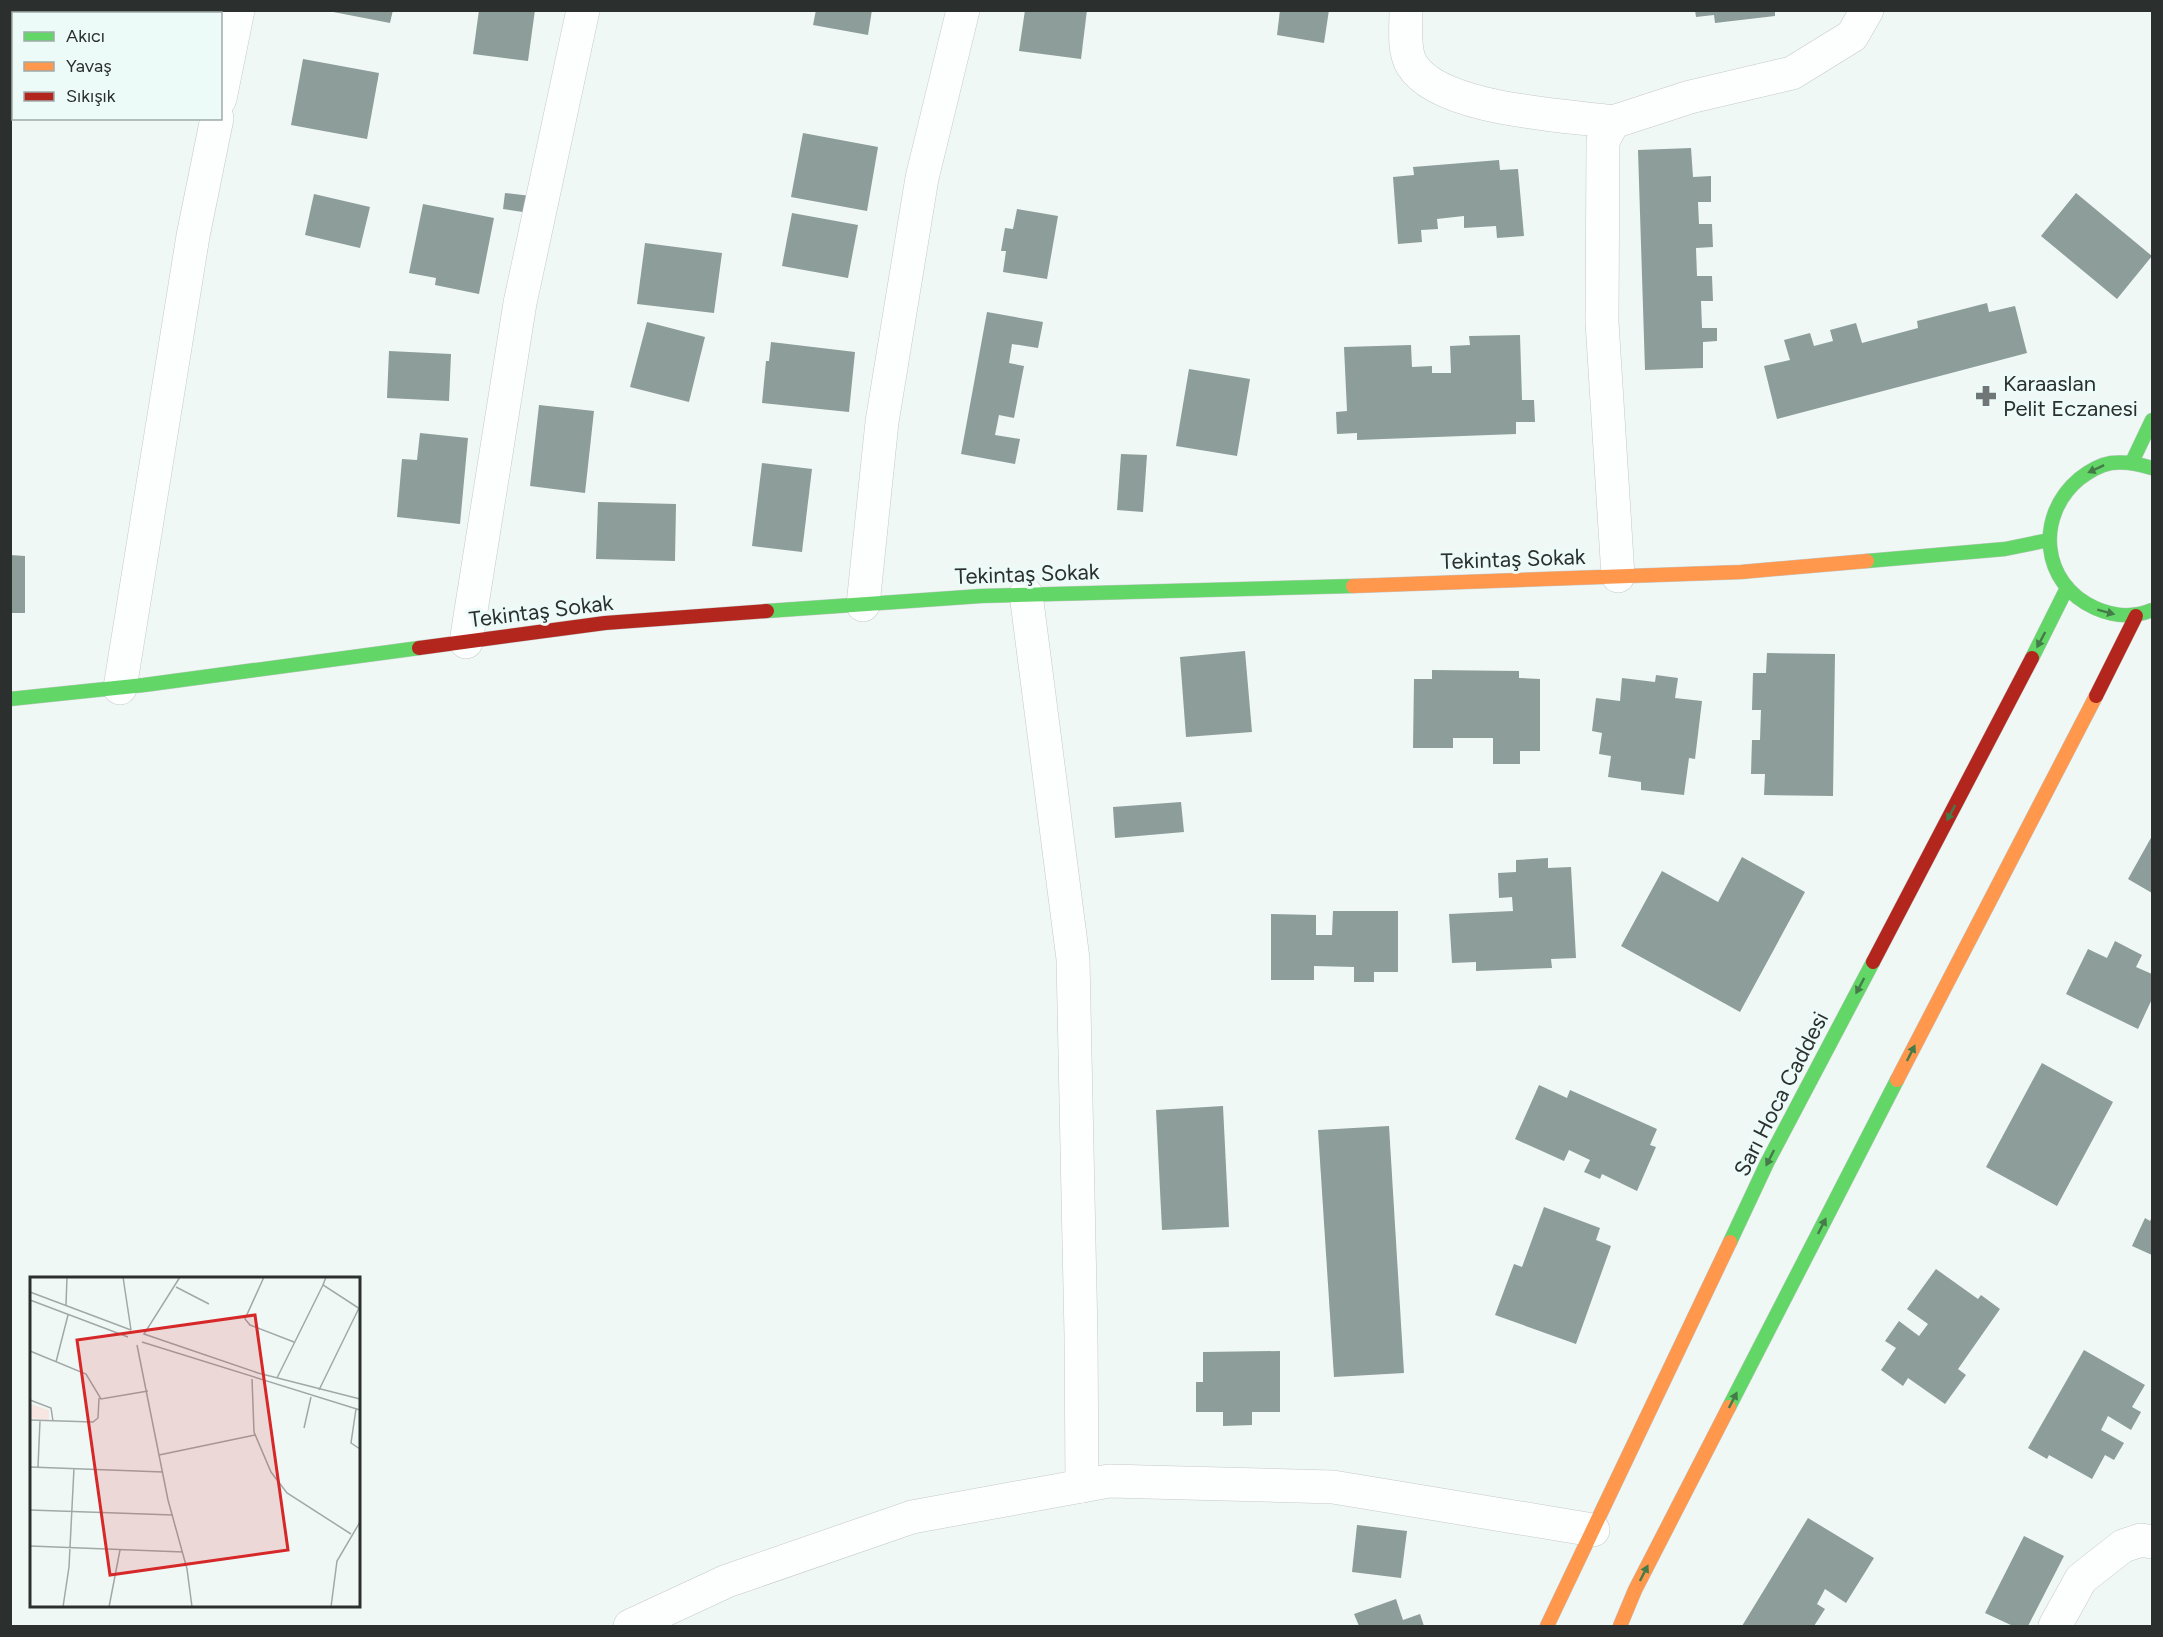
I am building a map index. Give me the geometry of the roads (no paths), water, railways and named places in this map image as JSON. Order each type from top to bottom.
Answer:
[{"type":"street","points":[[222,77],[238,10]]},
{"type":"street","points":[[466,642],[520,303],[583,10]]},
{"type":"street","points":[[863,605],[882,422],[922,178],[963,10]]},
{"type":"street","points":[[1406,10],[1406,40],[1411,64],[1437,87],[1484,105],[1613,122],[1690,97],[1792,73],[1852,36],[1867,10]]},
{"type":"street","points":[[120,688],[212,120]]},
{"type":"street","points":[[1613,122],[1603,141],[1602,322],[1618,576]]},
{"type":"street","points":[[2132,462],[2152,420]]},
{"type":"street","points":[[1620,1626],[1635,1590],[2003,873],[2093,703],[2147,619],[2110,614],[2086,605],[2067,588],[2054,566],[2049,540],[2053,514],[2065,492],[2085,475],[2107,464],[2132,462],[2152,468]]},
{"type":"street","name":"Tekintaş Sokak","points":[[10,699],[120,688],[605,623],[981,596],[1752,571],[2005,549],[2049,540]]},
{"type":"street","name":"Sarı Hoca Caddesi","points":[[1547,1626],[1767,1163],[2067,588]]},
{"type":"street","points":[[1026,594],[1073,959],[1082,1486]]},
{"type":"street","points":[[630,1626],[728,1581],[912,1517],[1108,1481],[1333,1487],[1593,1530]]},
{"type":"street","points":[[2055,1626],[2080,1579],[2123,1546],[2141,1540],[2152,1542]]},
{"type":"place","name":"Karaaslan Pelit Eczanesi","points":[[1986,396]]}]
